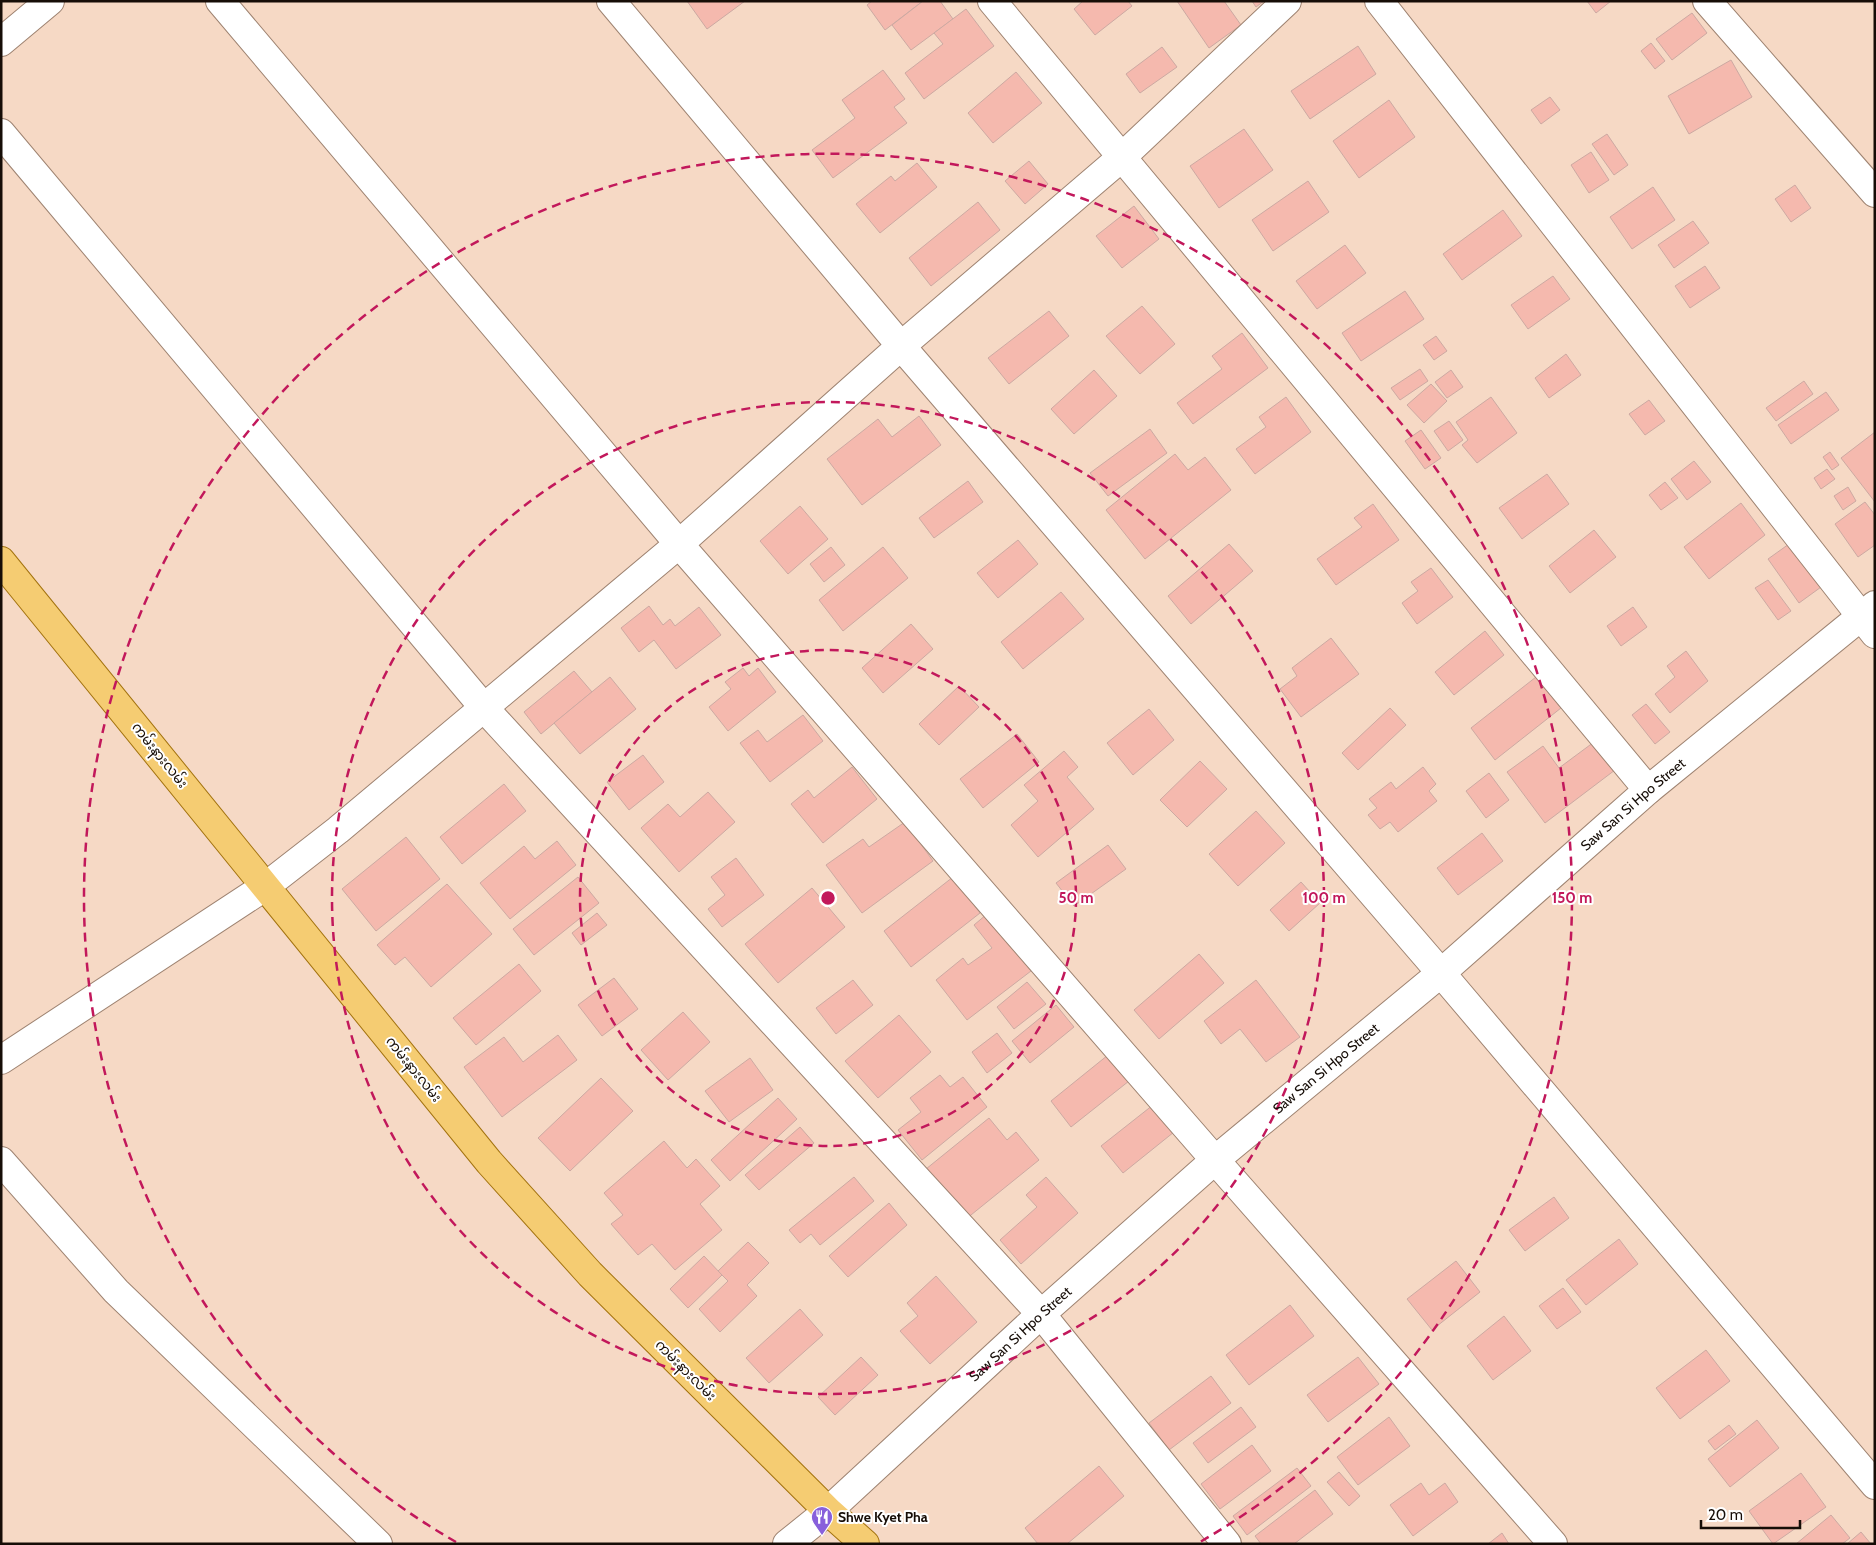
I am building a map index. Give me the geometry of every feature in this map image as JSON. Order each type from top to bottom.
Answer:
[{"type":"main road","name":"ကမ်းနားလမ်း","points":[[1,561],[489,1162],[590,1274],[828,1511],[865,1544]]},
{"type":"street","points":[[1,42],[50,1]]},
{"type":"street","points":[[220,1],[679,544],[1215,1160],[1553,1544]]},
{"type":"street","points":[[611,1],[900,346],[1441,973],[1875,1485]]},
{"type":"street","points":[[992,1],[1648,790]]},
{"type":"street","points":[[1,1060],[266,886],[338,830],[485,709],[679,544],[900,346],[1122,157],[1287,1]]},
{"type":"street","points":[[1379,1],[1870,619]]},
{"type":"street","points":[[1707,1],[1875,193]]},
{"type":"street","points":[[1,133],[485,709],[1041,1314],[1227,1544]]},
{"type":"street","name":"Saw San Si Hpo Street","points":[[788,1544],[828,1511],[1041,1314],[1215,1160],[1441,973],[1648,790],[1870,619]]},
{"type":"street","points":[[1,1161],[116,1291],[378,1544]]},
{"type":"building","points":[[687,1],[745,1],[707,29]]},
{"type":"building","points":[[872,1],[923,1],[885,30],[867,5]]},
{"type":"building","points":[[923,1],[940,1],[953,19],[911,50],[892,25]]},
{"type":"building","points":[[1083,1],[1128,1],[1132,6],[1095,35],[1074,9]]},
{"type":"building","points":[[1177,1],[1224,1],[1241,25],[1209,48]]},
{"type":"building","points":[[1252,1],[1264,1],[1256,7]]},
{"type":"building","points":[[1587,1],[1611,1],[1596,13]]},
{"type":"building","points":[[966,9],[994,46],[924,99],[905,73],[943,44],[934,33]]},
{"type":"building","points":[[1692,13],[1707,33],[1672,60],[1656,39]]},
{"type":"building","points":[[1651,43],[1665,61],[1655,69],[1641,51]]},
{"type":"building","points":[[1358,46],[1376,74],[1310,119],[1291,91]]},
{"type":"building","points":[[1162,47],[1177,67],[1140,93],[1126,74]]},
{"type":"building","points":[[1731,60],[1752,97],[1689,134],[1668,96]]},
{"type":"building","points":[[883,70],[905,99],[894,107],[907,123],[833,178],[812,150],[855,118],[842,100]]},
{"type":"building","points":[[1016,72],[1042,103],[993,143],[968,113]]},
{"type":"building","points":[[1550,97],[1560,110],[1541,124],[1531,110]]},
{"type":"building","points":[[1389,100],[1415,137],[1359,178],[1333,141]]},
{"type":"building","points":[[1244,129],[1273,170],[1219,208],[1190,166]]},
{"type":"building","points":[[1607,134],[1628,165],[1614,175],[1592,144]]},
{"type":"building","points":[[1591,152],[1609,180],[1589,193],[1571,165]]},
{"type":"building","points":[[1029,161],[1048,184],[1025,204],[1005,181]]},
{"type":"building","points":[[917,163],[937,187],[880,233],[856,204],[891,176],[895,181]]},
{"type":"building","points":[[1308,181],[1329,212],[1273,251],[1252,220]]},
{"type":"building","points":[[1795,185],[1811,208],[1791,222],[1775,199]]},
{"type":"building","points":[[1653,187],[1675,220],[1632,249],[1610,217]]},
{"type":"building","points":[[978,202],[1000,230],[931,286],[909,258]]},
{"type":"building","points":[[1134,206],[1159,239],[1122,268],[1096,236]]},
{"type":"building","points":[[1503,210],[1522,236],[1462,280],[1443,254]]},
{"type":"building","points":[[1693,221],[1709,243],[1674,268],[1658,245]]},
{"type":"building","points":[[1345,245],[1366,273],[1317,309],[1296,281]]},
{"type":"building","points":[[1705,266],[1720,288],[1690,308],[1675,286]]},
{"type":"building","points":[[1553,276],[1570,299],[1528,329],[1511,305]]},
{"type":"building","points":[[1405,291],[1424,319],[1361,361],[1342,333]]},
{"type":"building","points":[[1142,306],[1175,344],[1140,374],[1106,336]]},
{"type":"building","points":[[1049,311],[1069,336],[1009,384],[988,358]]},
{"type":"building","points":[[1242,333],[1268,368],[1193,424],[1177,403],[1222,369],[1212,356]]},
{"type":"building","points":[[1436,336],[1447,351],[1434,360],[1423,345]]},
{"type":"building","points":[[1566,354],[1581,375],[1549,398],[1535,378]]},
{"type":"building","points":[[1420,369],[1428,381],[1400,400],[1391,388]]},
{"type":"building","points":[[1094,370],[1117,396],[1074,434],[1051,409]]},
{"type":"building","points":[[1451,370],[1463,387],[1447,398],[1435,382]]},
{"type":"building","points":[[1804,381],[1813,394],[1776,421],[1766,408]]},
{"type":"building","points":[[1431,384],[1447,401],[1424,423],[1407,405]]},
{"type":"building","points":[[1826,392],[1839,410],[1791,444],[1778,425]]},
{"type":"building","points":[[1286,397],[1311,432],[1255,474],[1236,449],[1266,427],[1259,417]]},
{"type":"building","points":[[1491,397],[1517,433],[1477,463],[1462,445],[1468,440],[1456,422]]},
{"type":"building","points":[[1649,400],[1665,421],[1645,435],[1629,414]]},
{"type":"building","points":[[919,416],[941,445],[862,505],[827,459],[878,419],[892,437]]},
{"type":"building","points":[[1449,421],[1463,440],[1448,451],[1434,431]]},
{"type":"building","points":[[1150,429],[1167,453],[1108,496],[1090,473]]},
{"type":"building","points":[[1421,430],[1441,458],[1425,469],[1405,441]]},
{"type":"building","points":[[1875,432],[1875,502],[1841,458]]},
{"type":"building","points":[[1830,452],[1839,465],[1832,470],[1823,457]]},
{"type":"building","points":[[1175,454],[1188,470],[1205,457],[1231,490],[1145,559],[1106,510]]},
{"type":"building","points":[[1694,461],[1711,482],[1687,500],[1671,479]]},
{"type":"building","points":[[1827,469],[1835,479],[1821,489],[1814,478]]},
{"type":"building","points":[[1547,474],[1569,504],[1522,539],[1499,508]]},
{"type":"building","points":[[968,481],[983,502],[934,538],[919,518]]},
{"type":"building","points":[[1665,482],[1678,498],[1661,510],[1649,495]]},
{"type":"building","points":[[1848,487],[1856,501],[1843,510],[1834,496]]},
{"type":"building","points":[[1865,502],[1875,515],[1875,545],[1858,557],[1835,524]]},
{"type":"building","points":[[1741,503],[1765,535],[1709,579],[1684,547]]},
{"type":"building","points":[[1373,504],[1399,540],[1336,585],[1317,559],[1362,527],[1354,518]]},
{"type":"building","points":[[800,506],[828,539],[788,574],[760,541]]},
{"type":"building","points":[[1594,530],[1616,557],[1570,593],[1549,566]]},
{"type":"building","points":[[1796,539],[1828,582],[1799,603],[1768,559]]},
{"type":"building","points":[[1018,540],[1038,564],[998,598],[977,573]]},
{"type":"building","points":[[1229,544],[1253,571],[1191,624],[1168,596]]},
{"type":"building","points":[[831,547],[845,565],[824,582],[810,564]]},
{"type":"building","points":[[883,547],[908,578],[843,631],[819,600]]},
{"type":"building","points":[[1431,568],[1453,597],[1417,624],[1402,603],[1418,591],[1411,582]]},
{"type":"building","points":[[1768,580],[1791,611],[1778,620],[1755,588]]},
{"type":"building","points":[[1061,592],[1084,619],[1023,669],[1001,642]]},
{"type":"building","points":[[649,606],[663,625],[670,619],[675,626],[699,607],[721,635],[676,669],[654,640],[639,652],[621,628]]},
{"type":"building","points":[[1633,607],[1647,627],[1621,646],[1607,626]]},
{"type":"building","points":[[911,624],[933,649],[883,693],[862,668]]},
{"type":"building","points":[[1485,631],[1504,655],[1454,695],[1435,672]]},
{"type":"building","points":[[1331,638],[1359,674],[1301,717],[1280,689],[1297,676],[1292,668]]},
{"type":"building","points":[[1686,651],[1708,681],[1670,713],[1655,694],[1675,677],[1667,666]]},
{"type":"building","points":[[743,668],[749,676],[758,668],[776,692],[728,731],[709,707],[731,689],[725,682]]},
{"type":"building","points":[[574,671],[592,692],[541,734],[524,712]]},
{"type":"building","points":[[610,677],[636,709],[580,754],[554,723]]},
{"type":"building","points":[[1536,677],[1561,708],[1495,760],[1471,728]]},
{"type":"building","points":[[959,686],[979,707],[939,745],[919,724]]},
{"type":"building","points":[[1646,704],[1670,732],[1655,744],[1632,715]]},
{"type":"building","points":[[1390,708],[1406,725],[1358,770],[1342,753]]},
{"type":"building","points":[[1149,709],[1174,740],[1133,775],[1107,743]]},
{"type":"building","points":[[803,715],[823,741],[770,782],[740,743],[758,730],[767,742]]},
{"type":"building","points":[[1017,734],[1039,762],[983,808],[960,779]]},
{"type":"building","points":[[1594,742],[1615,770],[1545,823],[1507,772],[1543,746],[1559,768]]},
{"type":"building","points":[[1064,751],[1078,767],[1067,777],[1094,809],[1038,857],[1011,825],[1038,801],[1024,785]]},
{"type":"building","points":[[643,755],[664,782],[629,810],[607,782]]},
{"type":"building","points":[[1200,761],[1227,789],[1187,827],[1160,800]]},
{"type":"building","points":[[852,767],[877,799],[823,843],[791,804],[808,790],[814,798]]},
{"type":"building","points":[[1423,767],[1436,784],[1429,791],[1437,801],[1398,832],[1390,822],[1380,829],[1368,815],[1377,808],[1369,799],[1391,782],[1396,789]]},
{"type":"building","points":[[1489,773],[1509,800],[1486,818],[1466,791]]},
{"type":"building","points":[[504,784],[526,811],[462,864],[440,837]]},
{"type":"building","points":[[708,792],[735,822],[679,872],[641,828],[668,804],[680,817]]},
{"type":"building","points":[[1256,811],[1285,843],[1238,886],[1209,854]]},
{"type":"building","points":[[905,822],[933,861],[862,913],[826,865],[863,839],[869,847]]},
{"type":"building","points":[[1482,833],[1503,861],[1458,895],[1437,868]]},
{"type":"building","points":[[406,837],[440,879],[376,931],[342,889]]},
{"type":"building","points":[[557,841],[576,865],[510,919],[480,883],[524,846],[535,859]]},
{"type":"building","points":[[1108,845],[1126,869],[1074,906],[1056,883]]},
{"type":"building","points":[[736,858],[764,895],[722,927],[708,909],[725,895],[711,877]]},
{"type":"building","points":[[578,877],[599,903],[534,955],[513,929]]},
{"type":"building","points":[[953,877],[980,913],[911,967],[884,931]]},
{"type":"building","points":[[1301,882],[1320,903],[1289,931],[1270,910]]},
{"type":"building","points":[[447,884],[492,934],[431,987],[405,957],[395,965],[377,945]]},
{"type":"building","points":[[812,888],[845,927],[778,983],[745,944]]},
{"type":"building","points":[[597,913],[607,925],[581,945],[572,933]]},
{"type":"building","points":[[987,914],[1031,971],[967,1020],[936,980],[963,958],[968,965],[992,948],[974,925]]},
{"type":"building","points":[[1199,954],[1224,983],[1159,1039],[1134,1010]]},
{"type":"building","points":[[519,964],[541,991],[476,1045],[453,1018]]},
{"type":"building","points":[[614,978],[638,1009],[602,1036],[578,1005]]},
{"type":"building","points":[[853,980],[873,1005],[836,1034],[816,1008]]},
{"type":"building","points":[[1256,980],[1300,1037],[1266,1062],[1240,1029],[1221,1044],[1204,1021]]},
{"type":"building","points":[[1027,982],[1046,1004],[1014,1029],[997,1007]]},
{"type":"building","points":[[1056,1005],[1074,1027],[1030,1063],[1012,1041]]},
{"type":"building","points":[[683,1012],[710,1042],[668,1080],[641,1050]]},
{"type":"building","points":[[899,1015],[931,1052],[878,1098],[845,1061]]},
{"type":"building","points":[[997,1033],[1012,1053],[987,1073],[972,1052]]},
{"type":"building","points":[[558,1035],[577,1060],[502,1117],[464,1067],[504,1037],[523,1062]]},
{"type":"building","points":[[1108,1055],[1129,1081],[1071,1127],[1051,1101]]},
{"type":"building","points":[[750,1058],[773,1090],[729,1122],[705,1091]]},
{"type":"building","points":[[940,1075],[950,1087],[963,1077],[987,1107],[922,1160],[898,1130],[921,1112],[910,1098]]},
{"type":"building","points":[[601,1078],[633,1111],[570,1171],[538,1138]]},
{"type":"building","points":[[778,1098],[797,1119],[730,1181],[711,1160]]},
{"type":"building","points":[[1153,1105],[1174,1132],[1123,1173],[1101,1146]]},
{"type":"building","points":[[989,1118],[1007,1140],[1016,1132],[1039,1160],[966,1219],[926,1169]]},
{"type":"building","points":[[800,1127],[814,1143],[759,1190],[745,1175]]},
{"type":"building","points":[[664,1141],[687,1168],[696,1159],[720,1186],[700,1204],[722,1230],[675,1270],[652,1244],[638,1255],[611,1224],[623,1215],[604,1193]]},
{"type":"building","points":[[854,1177],[874,1201],[820,1245],[811,1234],[800,1243],[789,1230]]},
{"type":"building","points":[[1046,1177],[1078,1213],[1021,1264],[1000,1240],[1037,1207],[1026,1195]]},
{"type":"building","points":[[1554,1197],[1569,1218],[1525,1251],[1509,1230]]},
{"type":"building","points":[[889,1203],[907,1225],[848,1277],[829,1256]]},
{"type":"building","points":[[1619,1239],[1638,1264],[1586,1305],[1566,1280]]},
{"type":"building","points":[[748,1242],[769,1263],[747,1285],[757,1296],[720,1332],[699,1309],[728,1281],[718,1271]]},
{"type":"building","points":[[704,1256],[722,1275],[688,1308],[670,1289]]},
{"type":"building","points":[[1456,1261],[1480,1292],[1432,1330],[1407,1299]]},
{"type":"building","points":[[936,1276],[977,1322],[930,1364],[900,1331],[918,1316],[907,1303]]},
{"type":"building","points":[[1563,1288],[1581,1312],[1557,1329],[1539,1306]]},
{"type":"building","points":[[1290,1305],[1314,1336],[1249,1385],[1226,1355]]},
{"type":"building","points":[[800,1309],[823,1335],[769,1383],[746,1358]]},
{"type":"building","points":[[1504,1316],[1531,1351],[1493,1380],[1467,1346]]},
{"type":"building","points":[[1706,1350],[1730,1381],[1680,1419],[1656,1388]]},
{"type":"building","points":[[861,1357],[878,1375],[835,1415],[818,1397]]},
{"type":"building","points":[[1358,1357],[1379,1384],[1328,1422],[1307,1395]]},
{"type":"building","points":[[1211,1376],[1231,1403],[1169,1450],[1149,1423]]},
{"type":"building","points":[[1241,1407],[1256,1427],[1208,1463],[1193,1443]]},
{"type":"building","points":[[1389,1417],[1410,1446],[1358,1485],[1337,1457]]},
{"type":"building","points":[[1757,1420],[1779,1448],[1730,1487],[1708,1459]]},
{"type":"building","points":[[1729,1425],[1736,1434],[1715,1450],[1708,1441]]},
{"type":"building","points":[[1252,1445],[1271,1471],[1220,1509],[1201,1484]]},
{"type":"building","points":[[1099,1466],[1124,1496],[1067,1544],[1038,1544],[1025,1528]]},
{"type":"building","points":[[1297,1468],[1311,1486],[1247,1535],[1233,1516]]},
{"type":"building","points":[[1339,1472],[1360,1496],[1349,1506],[1327,1482]]},
{"type":"building","points":[[1801,1473],[1826,1507],[1773,1544],[1749,1511]]},
{"type":"building","points":[[1421,1483],[1429,1495],[1445,1483],[1458,1502],[1413,1536],[1390,1505]]},
{"type":"building","points":[[1315,1490],[1333,1514],[1294,1544],[1261,1544],[1255,1536]]},
{"type":"building","points":[[1831,1515],[1850,1538],[1842,1544],[1796,1544]]},
{"type":"building","points":[[1861,1532],[1871,1544],[1847,1544]]},
{"type":"building","points":[[1502,1533],[1509,1544],[1488,1544]]},
{"type":"place","name":"Shwe Kyet Pha","points":[[822,1536]]}]
